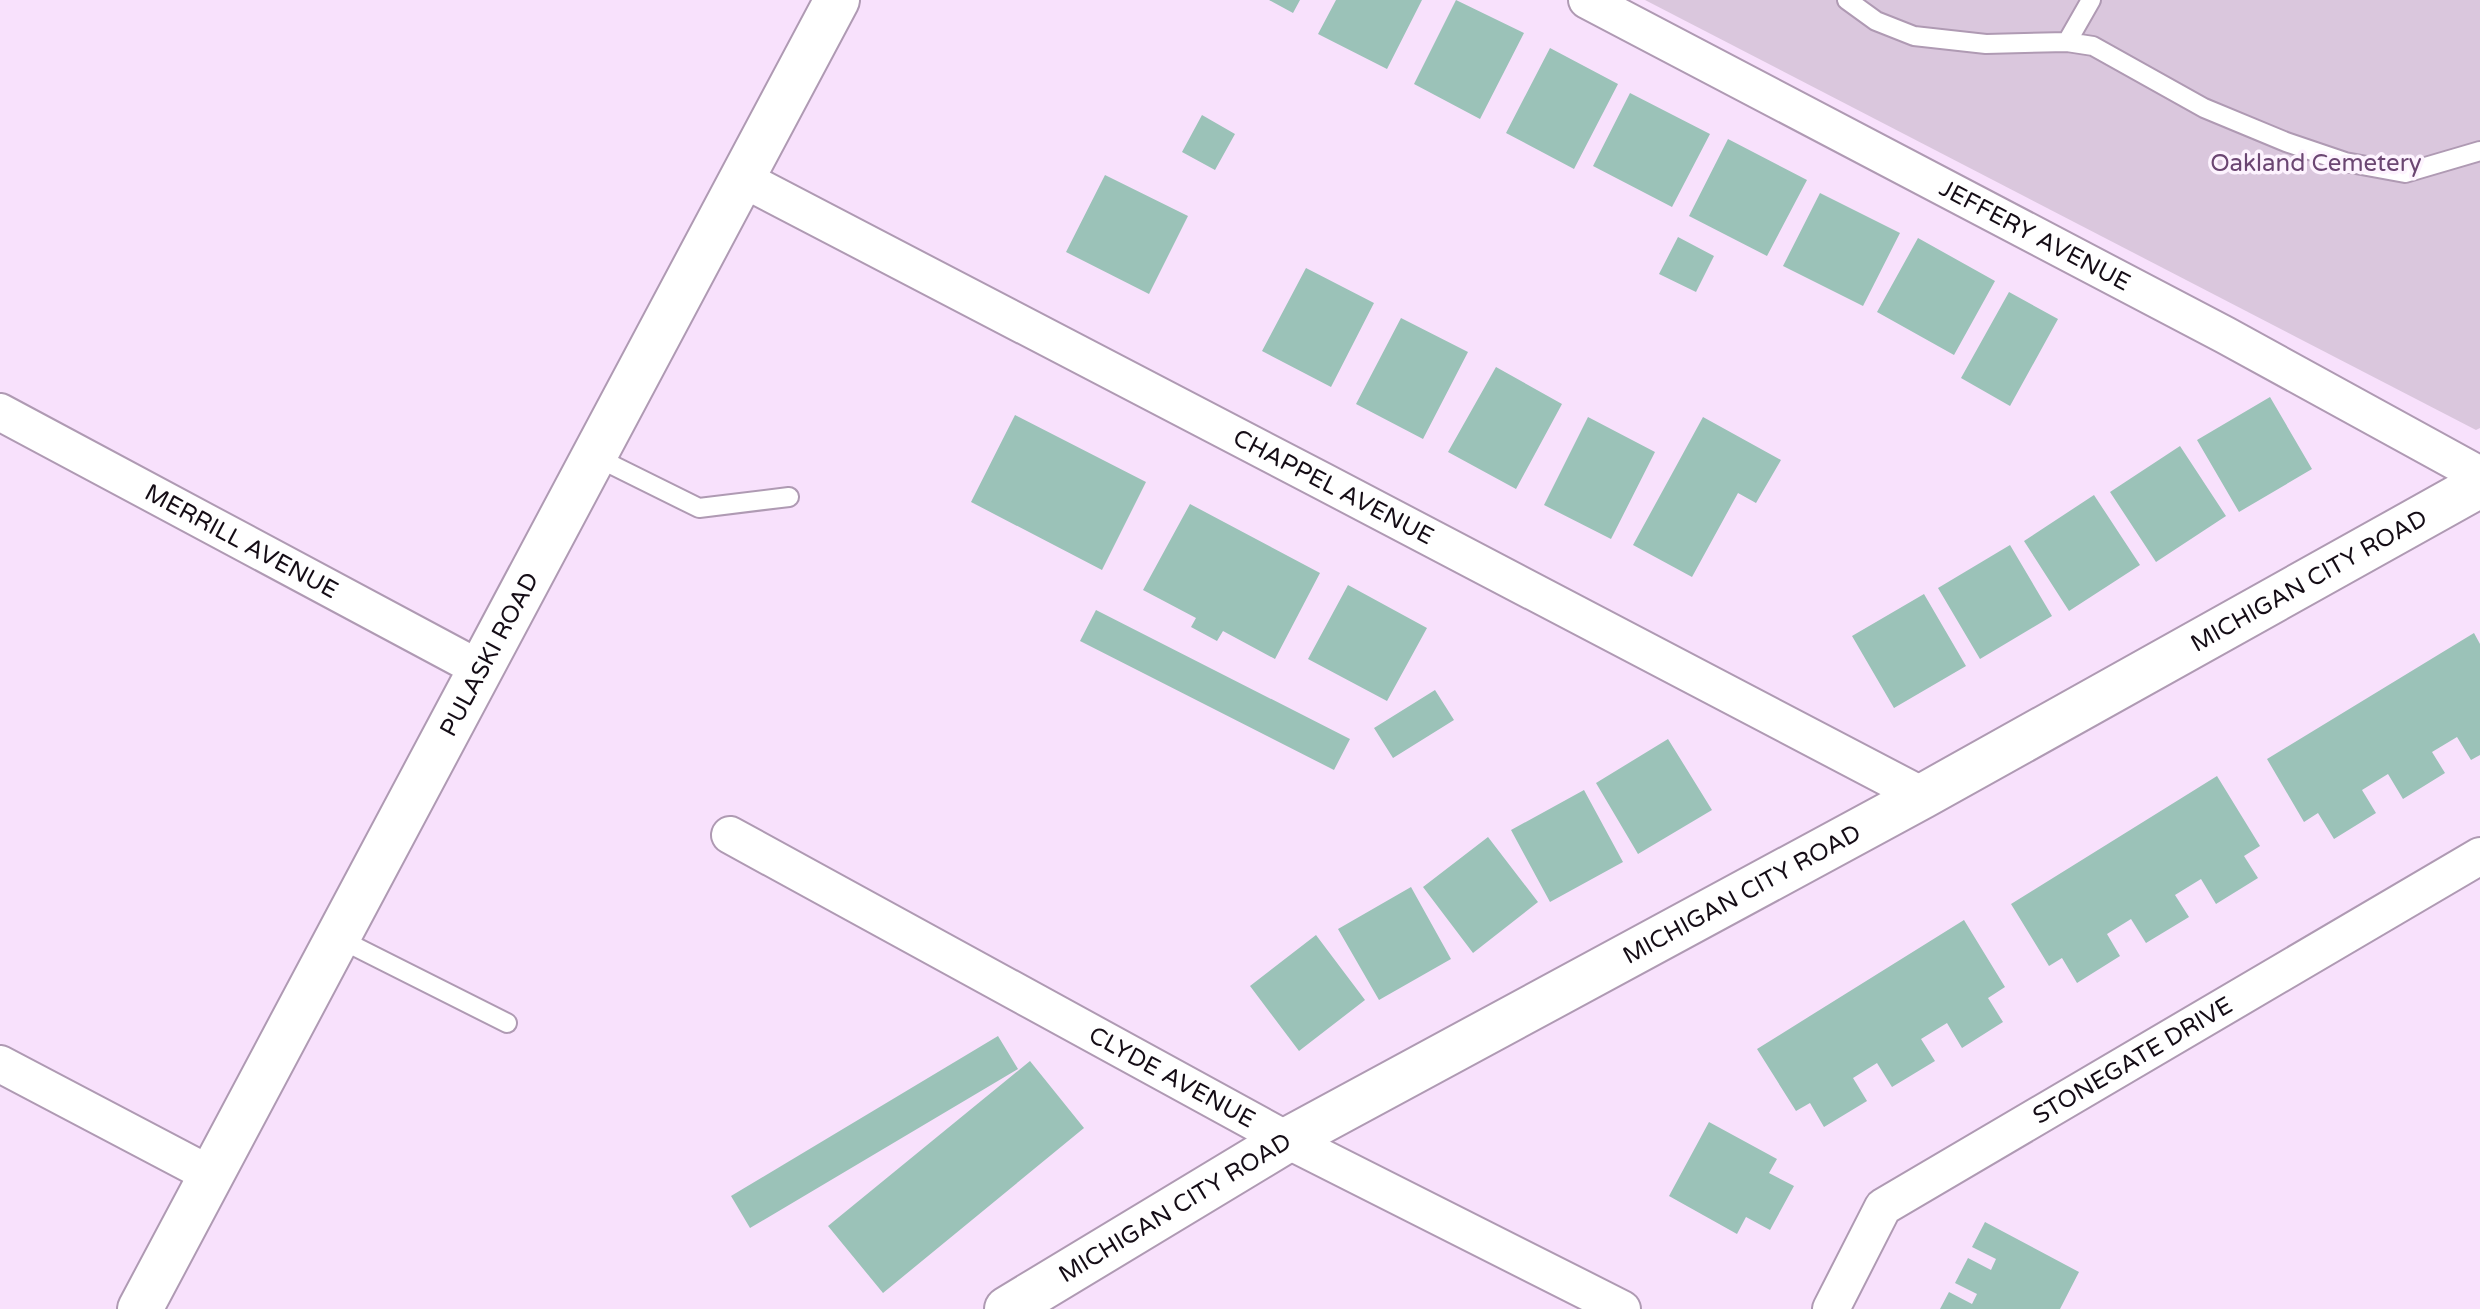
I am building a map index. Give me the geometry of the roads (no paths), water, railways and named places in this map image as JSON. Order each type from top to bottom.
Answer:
[{"type":"street","name":"PULASKI ROAD","points":[[140,1309],[837,0]]},
{"type":"street","name":"JEFFERY AVENUE","points":[[1587,0],[2225,335],[2480,475]]},
{"type":"street","name":"CHAPPEL AVENUE","points":[[743,179],[1923,796]]},
{"type":"street","name":"MERRILL AVENUE","points":[[0,412],[482,670]]},
{"type":"street","name":"MICHIGAN CITY ROAD","points":[[1007,1309],[1287,1140],[1923,796],[2480,485]]},
{"type":"street","name":"CLYDE AVENUE","points":[[730,835],[1287,1140],[1622,1309]]},
{"type":"street","name":"STONEGATE DRIVE","points":[[1831,1309],[1883,1207],[2480,856]]},
{"type":"street","points":[[0,1064],[211,1175]]},
{"type":"lane","points":[[1847,0],[1876,21],[1914,36],[1986,44],[2067,42],[2093,46],[2204,108],[2286,142],[2345,162],[2405,173],[2480,151]]},
{"type":"lane","points":[[2067,42],[2091,0]]},
{"type":"lane","points":[[596,457],[699,508],[789,497]]},
{"type":"lane","points":[[336,937],[507,1023]]},
{"type":"park label","name":"Oakland Cemetery","points":[[2316,163]]}]
